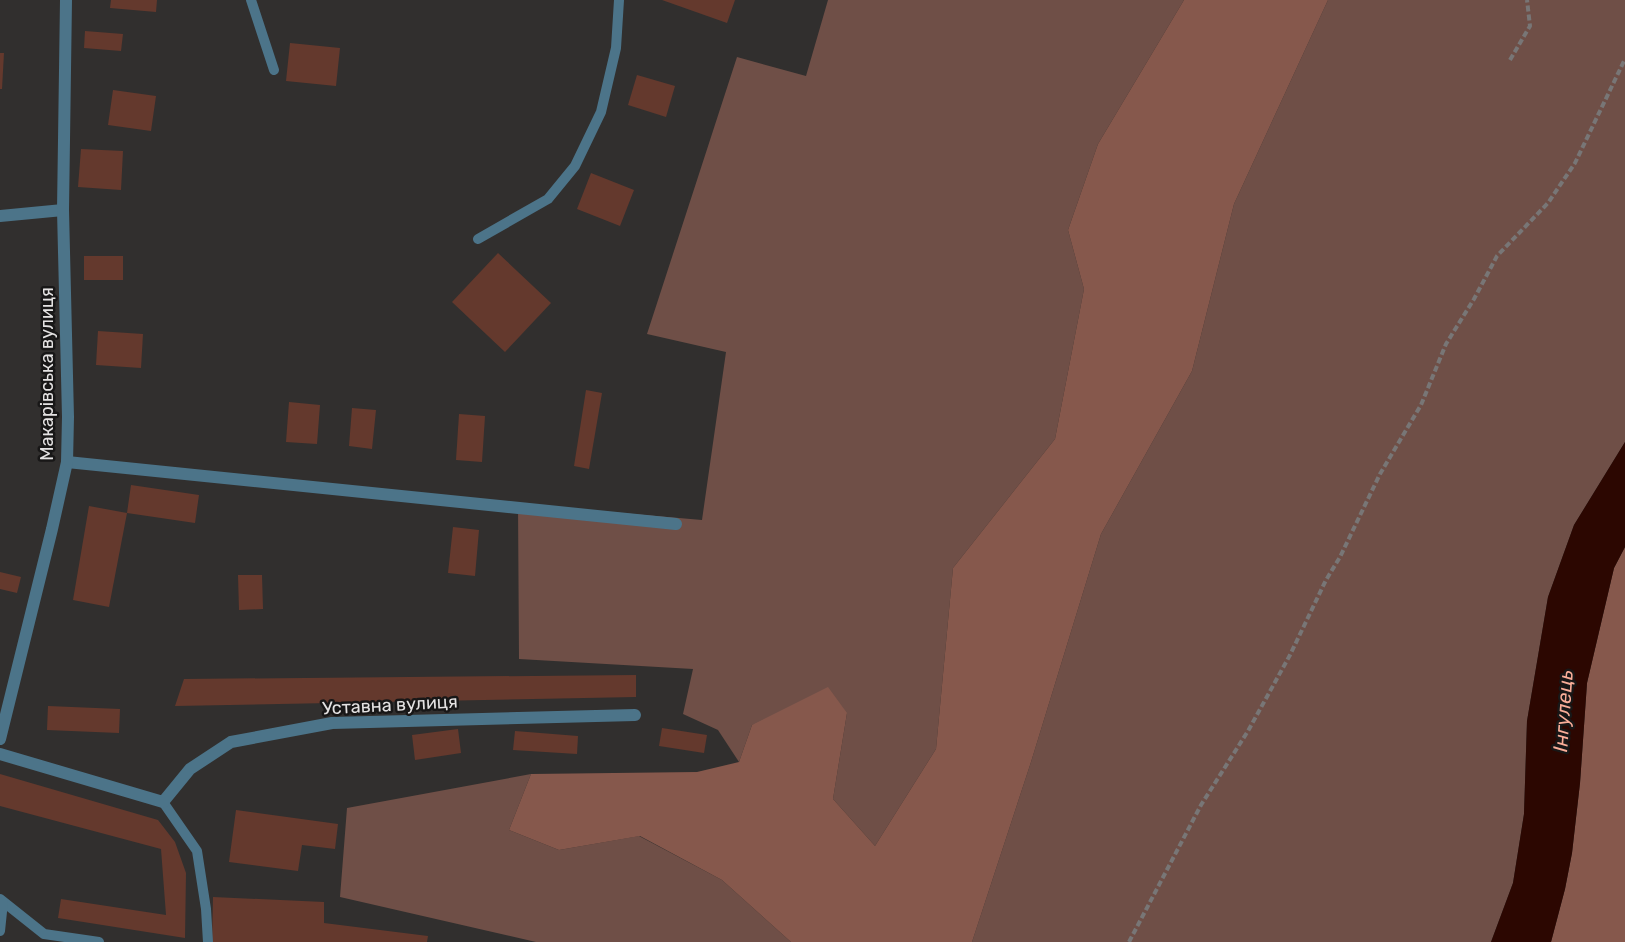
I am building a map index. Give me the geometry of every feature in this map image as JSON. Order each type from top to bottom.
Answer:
[{"type":"street","name":"Макарівська вулиця","points":[[0,739],[67,462],[63,210],[66,0]]},
{"type":"street","points":[[0,216],[63,210]]},
{"type":"street","points":[[67,462],[676,524]]},
{"type":"street","name":"Уставна вулиця","points":[[163,802],[190,769],[231,742],[309,727],[332,723],[634,715]]},
{"type":"street","points":[[0,754],[163,802]]},
{"type":"lane","points":[[251,0],[274,70]]},
{"type":"lane","points":[[478,239],[548,199],[575,166],[601,112],[616,48],[619,0]]},
{"type":"lane","points":[[163,802],[197,851],[206,909],[208,942]]},
{"type":"lane","points":[[0,931],[2,900]]},
{"type":"lane","points":[[2,900],[44,934],[99,942]]},
{"type":"path","points":[[1510,60],[1530,26],[1527,0]]},
{"type":"path","points":[[1130,942],[1201,805],[1248,731],[1285,664],[1380,474],[1421,405],[1446,344],[1497,256],[1548,203],[1575,163],[1625,59]]},
{"type":"shaded area","points":[[828,0],[1184,0],[1098,144],[1068,230],[1084,289],[1055,439],[953,568],[936,749],[875,846],[833,799],[847,713],[752,725],[739,762],[718,730],[683,714],[693,669],[519,659],[518,504],[702,520],[726,352],[647,334],[737,57],[806,76]]},
{"type":"shaded area","points":[[1184,0],[1328,0],[1234,204],[1192,371],[1101,534],[1031,762],[972,942],[791,942],[722,880],[640,836],[559,850],[509,830],[531,774],[697,772],[739,762],[752,725],[828,687],[847,713],[833,799],[875,846],[936,749],[953,568],[1055,439],[1084,289],[1068,230],[1098,144]]},
{"type":"shaded area","points":[[1328,0],[1625,0],[1625,442],[1574,525],[1548,597],[1527,721],[1524,814],[1513,883],[1491,942],[972,942],[1031,762],[1101,534],[1192,371],[1234,204]]},
{"type":"shaded area","points":[[1625,547],[1625,942],[1551,942],[1572,853],[1580,783],[1587,683],[1614,568]]},
{"type":"shaded area","points":[[531,774],[509,830],[559,850],[639,836],[722,880],[791,942],[536,942],[340,897],[347,808]]},
{"type":"water","name":"Інгулець","points":[[1625,442],[1625,547],[1614,568],[1587,683],[1580,783],[1572,853],[1551,942],[1491,942],[1513,883],[1524,814],[1527,721],[1548,597],[1574,525]]},
{"type":"building","points":[[111,0],[157,0],[156,12],[110,8]]},
{"type":"building","points":[[662,0],[735,0],[727,23]]},
{"type":"building","points":[[85,31],[123,34],[121,51],[84,48]]},
{"type":"building","points":[[290,43],[340,48],[336,86],[286,81]]},
{"type":"building","points":[[0,53],[4,53],[2,89],[0,89]]},
{"type":"building","points":[[637,75],[675,86],[666,117],[628,105]]},
{"type":"building","points":[[113,90],[156,96],[151,131],[108,125]]},
{"type":"building","points":[[81,149],[123,151],[121,190],[78,187]]},
{"type":"building","points":[[591,173],[634,190],[620,226],[577,209]]},
{"type":"building","points":[[498,253],[551,303],[505,352],[452,302]]},
{"type":"building","points":[[84,256],[123,256],[123,280],[84,280]]},
{"type":"building","points":[[98,331],[143,334],[141,368],[96,365]]},
{"type":"building","points":[[586,390],[602,393],[589,469],[574,466]]},
{"type":"building","points":[[289,402],[320,405],[317,444],[286,442]]},
{"type":"building","points":[[352,408],[376,410],[372,449],[349,446]]},
{"type":"building","points":[[459,414],[485,416],[482,462],[456,460]]},
{"type":"building","points":[[131,485],[199,495],[195,523],[127,513]]},
{"type":"building","points":[[89,506],[127,513],[109,607],[73,600]]},
{"type":"building","points":[[453,527],[479,530],[475,576],[448,573]]},
{"type":"building","points":[[0,572],[21,577],[17,593],[0,589]]},
{"type":"building","points":[[238,575],[262,575],[263,609],[239,610]]},
{"type":"building","points":[[636,675],[636,697],[175,706],[184,679]]},
{"type":"building","points":[[48,706],[120,709],[119,733],[47,730]]},
{"type":"building","points":[[662,728],[707,735],[704,753],[659,746]]},
{"type":"building","points":[[458,729],[461,753],[415,760],[412,735]]},
{"type":"building","points":[[515,731],[578,736],[577,754],[513,750]]},
{"type":"building","points":[[0,774],[158,820],[175,842],[186,873],[185,938],[58,918],[61,899],[166,915],[161,849],[0,806]]},
{"type":"building","points":[[236,810],[338,824],[335,849],[302,845],[298,871],[229,862]]},
{"type":"building","points":[[213,897],[324,902],[324,923],[428,936],[427,942],[212,942]]}]
